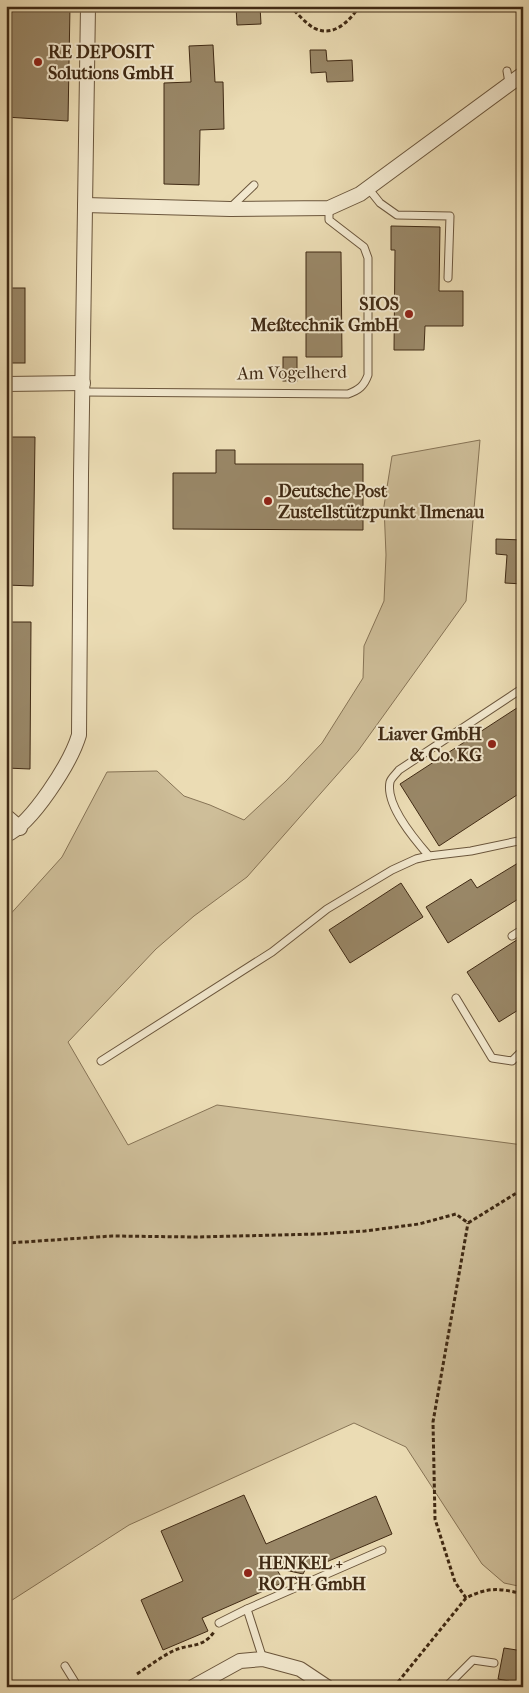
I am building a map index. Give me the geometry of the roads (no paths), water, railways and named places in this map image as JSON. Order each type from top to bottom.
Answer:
[{"type":"street","points":[[6,835],[20,828],[41,805],[71,754],[79,735],[88,6]]},
{"type":"street","points":[[85,205],[230,209],[329,208],[360,194],[508,77],[523,74]]},
{"type":"street","name":"Am Vogelherd","points":[[6,384],[83,387]]},
{"type":"street","points":[[6,816],[20,828]]},
{"type":"street","points":[[193,1687],[240,1662],[263,1659],[300,1669],[311,1683],[328,1687]]},
{"type":"lane","points":[[230,209],[254,184]]},
{"type":"lane","points":[[368,188],[380,203],[397,214],[450,216],[448,278]]},
{"type":"lane","name":"Am Vogelherd","points":[[83,387],[348,394],[358,390],[365,384],[368,375],[368,258],[364,247],[329,220],[329,208]]},
{"type":"lane","points":[[429,856],[416,842],[400,816],[390,796],[390,781],[399,770],[523,688]]},
{"type":"lane","points":[[101,1061],[272,952],[327,909],[392,870],[416,859],[429,856],[471,851],[523,840]]},
{"type":"lane","points":[[512,936],[523,929]]},
{"type":"lane","points":[[456,998],[492,1058],[512,1060],[523,1050]]},
{"type":"lane","points":[[218,1623],[382,1550]]},
{"type":"lane","points":[[247,1610],[263,1659]]},
{"type":"lane","points":[[446,1687],[473,1660],[494,1663]]},
{"type":"lane","points":[[66,1666],[78,1687]]},
{"type":"place","name":"RE DEPOSIT Solutions GmbH","points":[[38,62]]},
{"type":"place","name":"SIOS Meßtechnik GmbH","points":[[409,314]]},
{"type":"place","name":"Deutsche Post Zustellstützpunkt Ilmenau","points":[[268,501]]},
{"type":"place","name":"Liaver GmbH & Co. KG","points":[[492,744]]},
{"type":"place","name":"HENKEL + ROTH GmbH","points":[[248,1573]]}]
